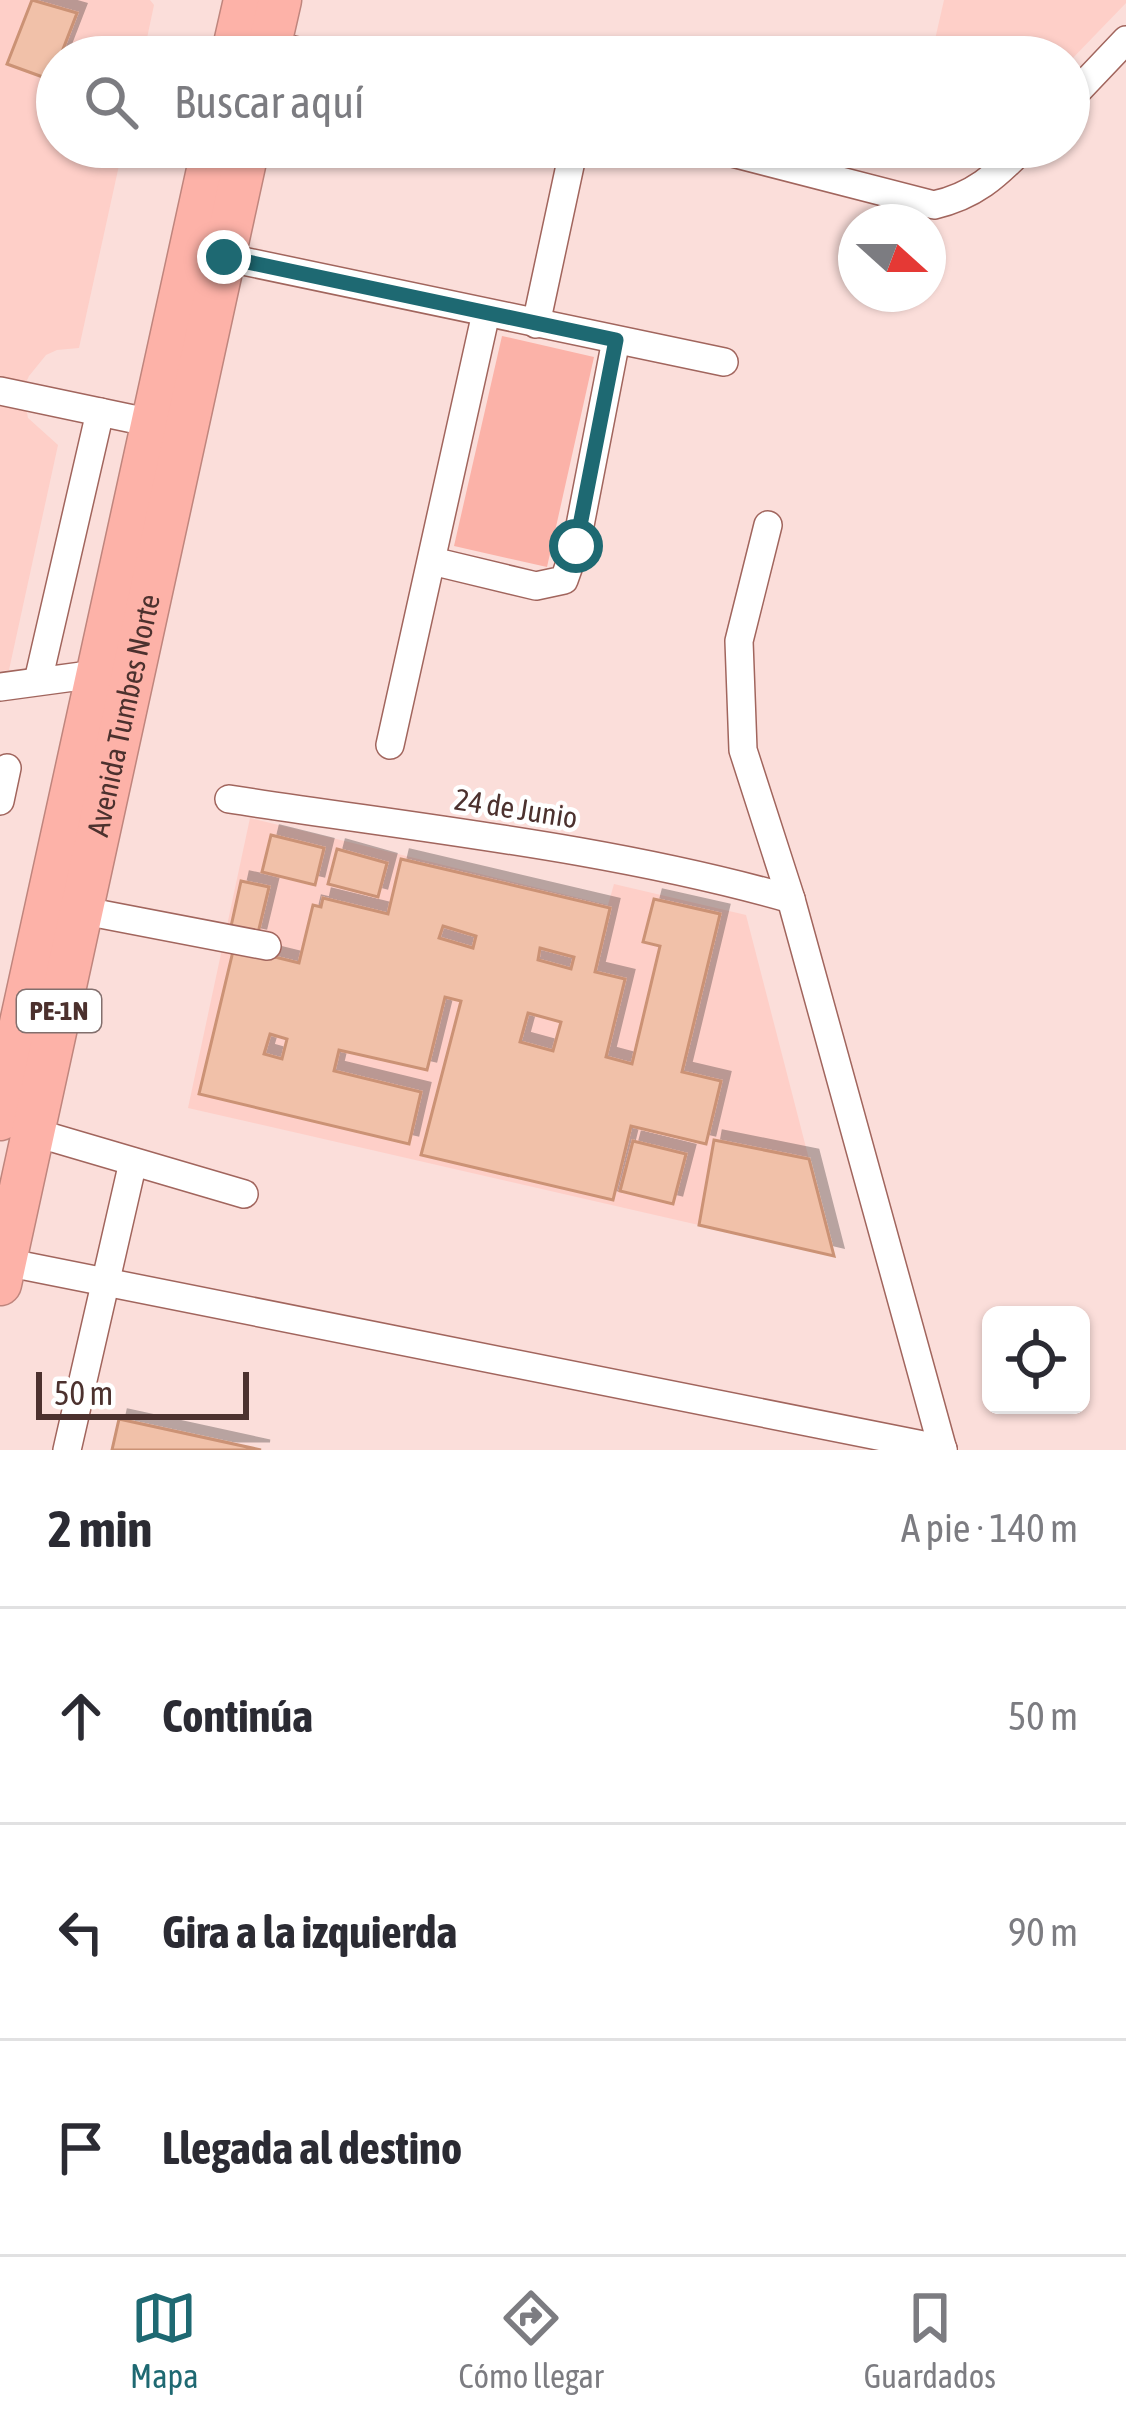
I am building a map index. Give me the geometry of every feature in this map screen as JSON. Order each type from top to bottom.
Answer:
[{"type":"highway","points":[[245,0],[252,36]]},
{"type":"highway","points":[[264,36],[280,0]]},
{"type":"highway","name":"Avenida Tumbes Norte","points":[[2,1273],[16,1126],[100,736],[152,423],[207,168]]},
{"type":"highway","name":"Avenida Tumbes Norte","points":[[106,685],[224,257],[243,168]]},
{"type":"highway","name":"Avenida Tumbes Norte","points":[[28,1072],[16,969],[64,907]]},
{"type":"street","points":[[1090,78],[1126,40]]},
{"type":"street","points":[[536,324],[569,168]]},
{"type":"street","points":[[789,168],[934,206],[963,199],[1004,168]]},
{"type":"street","points":[[224,257],[724,362]]},
{"type":"street","points":[[390,745],[486,313]]},
{"type":"street","points":[[432,561],[536,586],[564,580],[576,546],[616,340]]},
{"type":"street","points":[[0,392],[152,423]]},
{"type":"street","points":[[38,681],[100,412]]},
{"type":"street","points":[[2,1273],[104,1282],[943,1450],[791,898],[742,750],[739,641],[768,526]]},
{"type":"street","points":[[0,687],[38,681],[106,685]]},
{"type":"street","points":[[0,801],[7,768]]},
{"type":"street","name":"24 de Junio","points":[[229,800],[610,857],[704,874],[791,898]]},
{"type":"street","points":[[64,907],[268,946]]},
{"type":"street","points":[[16,1126],[244,1194]]},
{"type":"street","points":[[67,1450],[133,1162]]},
{"type":"shaded area","points":[[0,0],[150,0],[154,5],[147,36],[36,36],[36,168],[118,168],[79,348],[46,355],[23,389],[28,418],[58,445],[9,670],[0,671]]},
{"type":"shaded area","points":[[944,0],[1126,0],[1090,40],[1090,36],[936,36]]},
{"type":"shaded area","points":[[502,336],[594,357],[547,567],[454,546]]},
{"type":"shaded area","points":[[250,818],[608,905],[614,884],[746,915],[834,1256],[188,1108]]},
{"type":"building","points":[[32,0],[77,13],[68,36],[36,36],[36,75],[7,64]]},
{"type":"building","points":[[271,835],[324,848],[315,885],[262,872]]},
{"type":"building","points":[[337,849],[387,863],[378,897],[328,884]]},
{"type":"building","points":[[401,859],[610,908],[595,972],[625,979],[606,1057],[632,1064],[660,946],[643,942],[654,899],[720,914],[682,1072],[721,1081],[706,1144],[631,1126],[613,1200],[421,1155],[461,1001],[445,997],[427,1070],[339,1050],[334,1071],[421,1092],[409,1144],[199,1094],[234,947],[299,963],[313,905],[321,907],[323,898],[388,914]],"holes":[[[443,926],[476,936],[473,948],[439,938]],[[540,948],[574,957],[571,969],[538,960]],[[528,1013],[561,1022],[553,1051],[520,1042]],[[270,1034],[287,1039],[282,1059],[264,1054]]]},
{"type":"building","points":[[241,881],[269,887],[257,937],[230,931]]},
{"type":"building","points":[[714,1140],[809,1159],[834,1256],[699,1225]]},
{"type":"building","points":[[633,1141],[686,1154],[673,1204],[620,1191]]},
{"type":"building","points":[[119,1419],[261,1450],[112,1450]]},
{"type":"route","points":[[224,257],[616,340],[576,546]]}]
